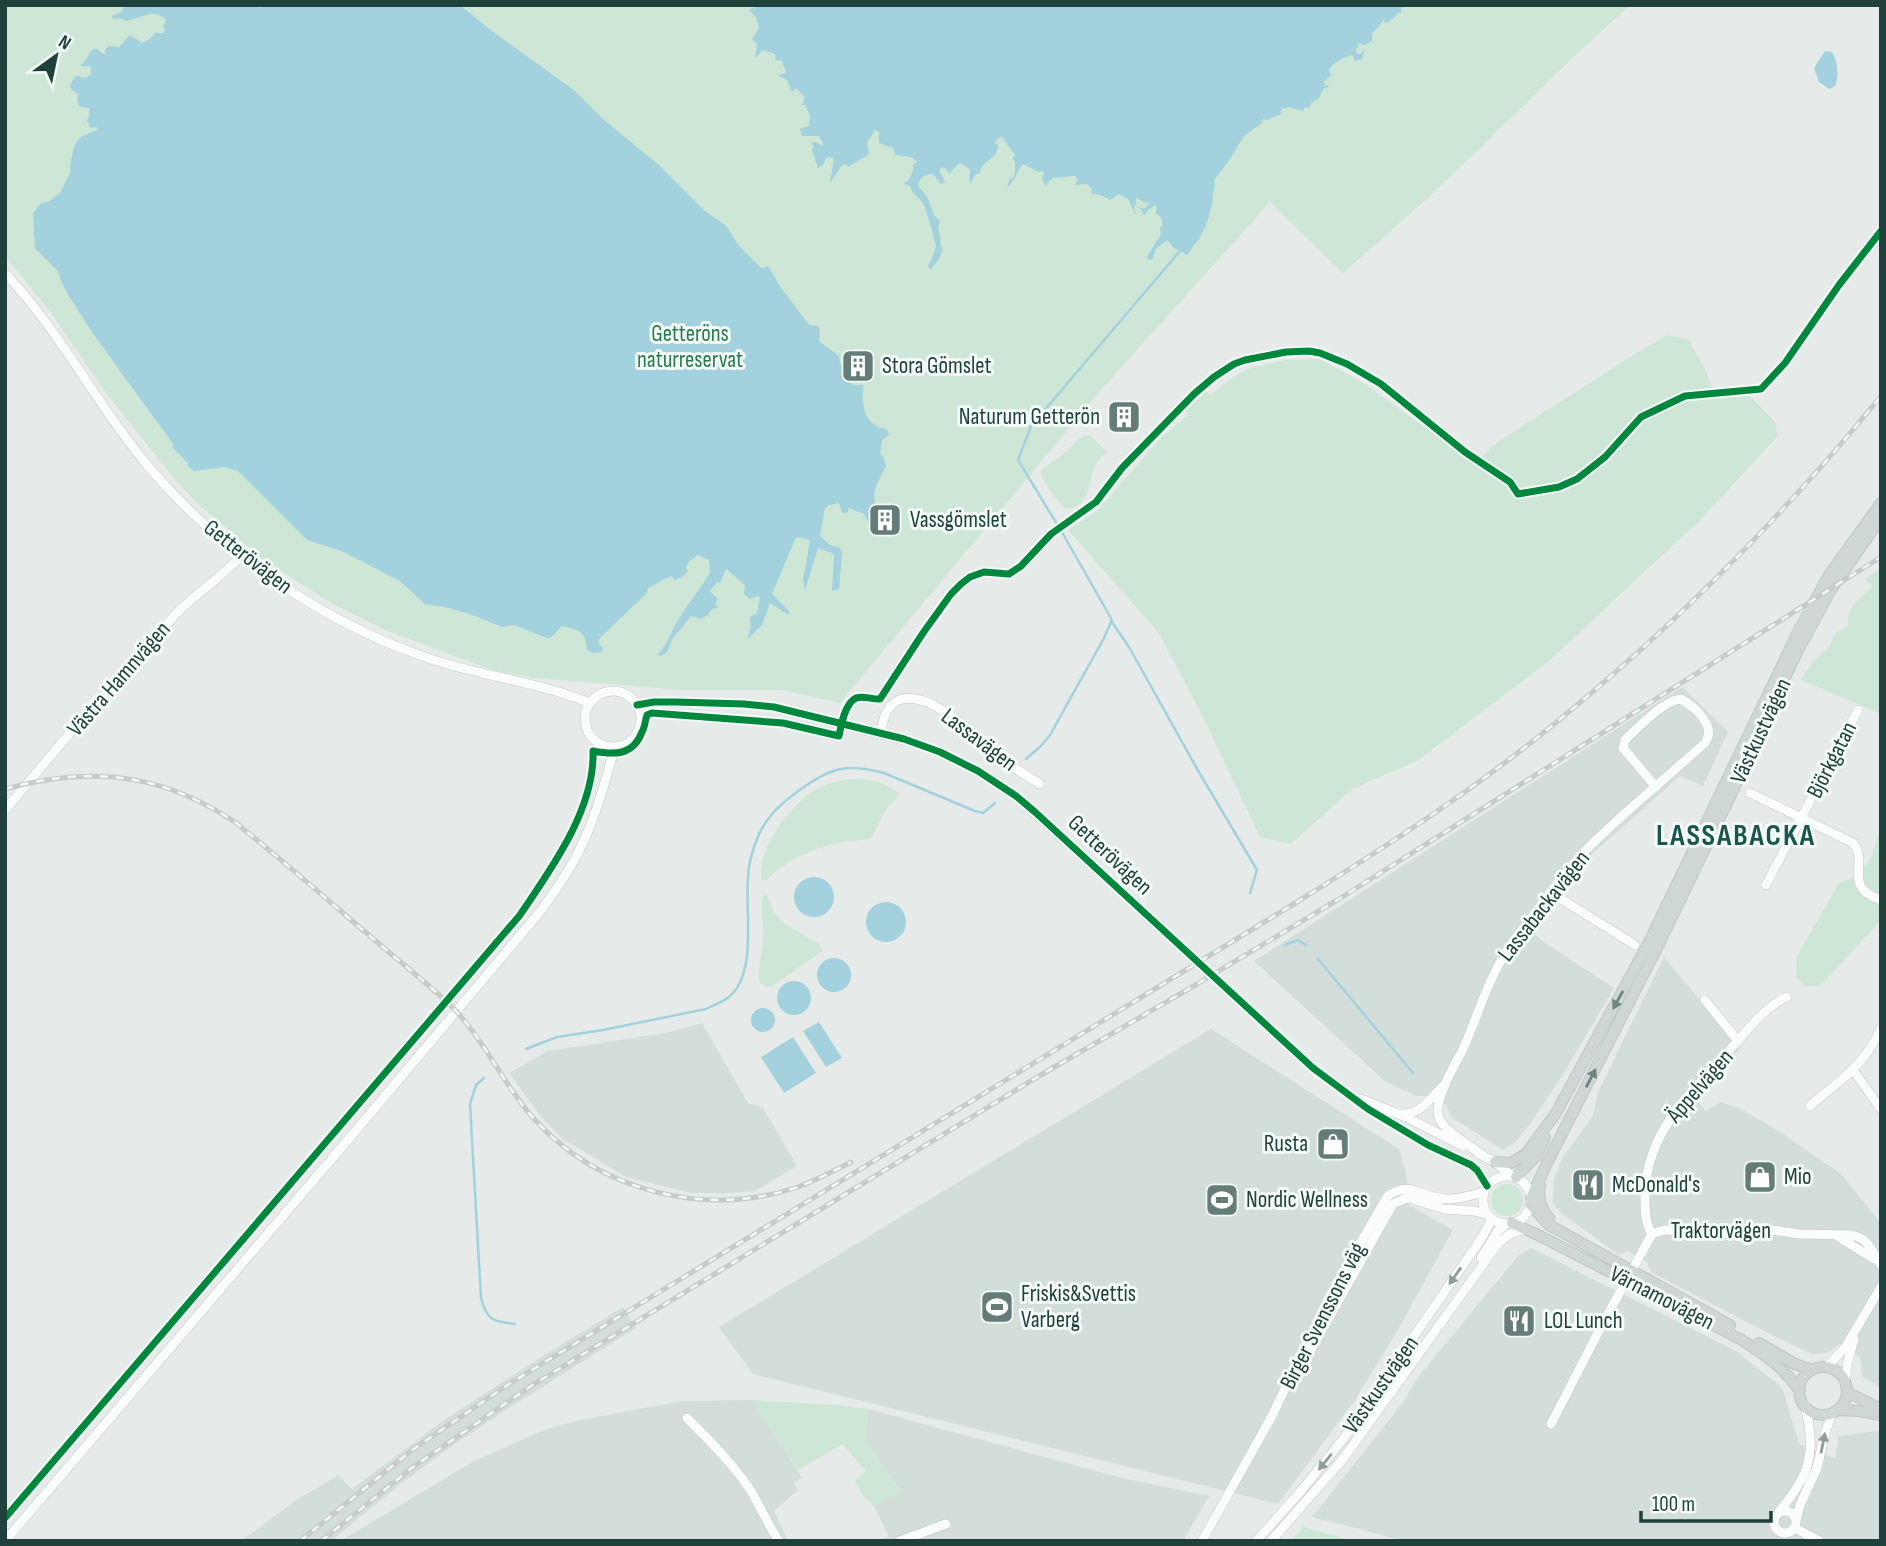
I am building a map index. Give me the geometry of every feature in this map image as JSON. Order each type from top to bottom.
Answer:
[{"type":"main road","name":"Västkustvägen","points":[[1514,1177],[1536,1156],[1556,1112],[1649,942],[1799,630],[1829,575],[1881,503]]},
{"type":"main road","name":"Västkustvägen","points":[[1531,1201],[1542,1172],[1664,934],[1797,654],[1832,588],[1881,518]]},
{"type":"main road","name":"Västkustvägen","points":[[1495,1162],[1511,1163],[1526,1154],[1556,1112]]},
{"type":"main road","name":"Värnamovägen","points":[[1542,1172],[1538,1194],[1543,1210],[1560,1228],[1629,1275],[1755,1348],[1786,1373],[1800,1391]]},
{"type":"main road","name":"Värnamovägen","points":[[1531,1201],[1549,1225],[1594,1250]]},
{"type":"main road","name":"Värnamovägen","points":[[1510,1224],[1629,1275],[1812,1370]]},
{"type":"main road","points":[[1881,1409],[1846,1387],[1838,1372],[1827,1367],[1812,1370],[1802,1380],[1801,1399],[1811,1411],[1818,1414],[1861,1411],[1881,1415]]},
{"type":"main road","points":[[1835,1411],[1843,1404],[1846,1387]]},
{"type":"street","name":"Getterövägen","points":[[5,273],[50,328],[115,424],[147,465],[195,515],[241,556],[306,600],[363,632],[421,656],[469,671],[542,687],[590,703]]},
{"type":"street","name":"Västra Hamnvägen","points":[[5,810],[174,616],[227,572],[241,556]]},
{"type":"street","points":[[611,691],[629,696],[637,705],[641,717],[639,729],[627,743],[615,747],[603,745],[592,738],[585,714],[590,703],[599,695],[611,691]]},
{"type":"street","name":"Lassavägen","points":[[880,734],[888,709],[897,701],[910,698],[929,703],[955,719],[1009,763],[1040,784]]},
{"type":"street","name":"Lassabackavägen","points":[[1445,1084],[1496,969],[1517,935],[1592,844],[1656,787],[1705,743],[1709,736],[1707,724],[1692,706],[1681,699],[1662,707],[1623,744],[1623,748],[1656,787]]},
{"type":"street","name":"Getterövägen","points":[[637,705],[676,702],[774,707],[904,740],[940,752],[978,771],[1044,819],[1313,1068],[1368,1109],[1421,1133],[1484,1156],[1514,1177]]},
{"type":"street","name":"Björkgatan","points":[[1766,885],[1858,710]]},
{"type":"street","points":[[5,1541],[539,913],[581,849],[596,812],[615,747]]},
{"type":"street","points":[[1750,793],[1853,843],[1859,854],[1858,878],[1862,888],[1881,900]]},
{"type":"street","points":[[1550,892],[1635,945]]},
{"type":"street","name":"Äppelvägen","points":[[1652,1234],[1646,1219],[1645,1189],[1648,1167],[1658,1138],[1678,1108],[1738,1041],[1771,1006],[1787,997]]},
{"type":"street","points":[[1705,1000],[1738,1041]]},
{"type":"street","points":[[1810,1106],[1853,1070],[1874,1045],[1881,1028]]},
{"type":"street","points":[[1853,1070],[1881,1109]]},
{"type":"street","points":[[1421,1133],[1422,1114],[1445,1084]]},
{"type":"street","points":[[1421,1133],[1438,1110],[1445,1084]]},
{"type":"street","name":"Getterövägen","points":[[1344,1091],[1397,1114],[1421,1133],[1471,1164],[1486,1189]]},
{"type":"street","points":[[1397,1114],[1411,1113],[1427,1105]]},
{"type":"street","points":[[1438,1110],[1443,1125],[1484,1156]]},
{"type":"street","points":[[1501,1176],[1514,1177],[1528,1187],[1531,1201],[1529,1210],[1522,1219],[1510,1224],[1499,1222],[1490,1216],[1483,1204],[1486,1189],[1501,1176]]},
{"type":"street","name":"Birger Svenssons väg","points":[[1272,1416],[1329,1297],[1387,1197],[1410,1189],[1454,1199],[1486,1189]]},
{"type":"street","name":"Birger Svenssons väg","points":[[1202,1541],[1394,1204],[1409,1198],[1444,1209],[1474,1211],[1490,1216]]},
{"type":"street","name":"Västkustvägen","points":[[1256,1541],[1317,1472],[1370,1404],[1483,1236],[1490,1216]]},
{"type":"street","name":"Västkustvägen","points":[[1462,1293],[1497,1232],[1510,1224]]},
{"type":"street","name":"Traktorvägen","points":[[1551,1424],[1602,1323],[1652,1234],[1664,1230],[1735,1234],[1759,1228],[1837,1236],[1880,1263]]},
{"type":"street","name":"Västkustvägen","points":[[1271,1541],[1343,1458],[1505,1237],[1527,1230]]},
{"type":"street","points":[[1827,1367],[1858,1328],[1881,1287]]},
{"type":"street","points":[[1846,1387],[1848,1361],[1858,1328]]},
{"type":"street","points":[[1805,1405],[1811,1430],[1807,1464],[1800,1484],[1776,1516],[1774,1524],[1778,1530],[1785,1533],[1789,1533],[1796,1524],[1800,1504],[1817,1468],[1825,1433],[1835,1411]]},
{"type":"street","points":[[687,1418],[721,1451],[749,1490],[779,1541]]},
{"type":"street","points":[[1778,1513],[1786,1511],[1793,1514],[1796,1524],[1819,1541]]},
{"type":"street","points":[[900,1541],[946,1524]]},
{"type":"shaded area","points":[[1682,687],[1728,732],[1703,786],[1680,776],[1590,856],[1531,930],[1541,940],[1614,988],[1564,1073],[1530,1124],[1515,1142],[1503,1150],[1451,1117],[1446,1105],[1432,1096],[1416,1096],[1386,1082],[1254,961]]},
{"type":"shaded area","points":[[1664,957],[1740,1048],[1695,1099],[1706,1111],[1720,1102],[1739,1108],[1774,1128],[1841,1174],[1881,1223],[1881,1388],[1862,1376],[1860,1357],[1839,1344],[1828,1353],[1812,1354],[1768,1333],[1651,1272],[1647,1262],[1627,1251],[1619,1255],[1560,1212],[1553,1203],[1554,1178],[1563,1157],[1593,1116],[1598,1092]]},
{"type":"shaded area","points":[[702,1023],[748,1103],[763,1108],[797,1166],[755,1191],[692,1193],[626,1177],[563,1139],[542,1118],[509,1073],[548,1051],[666,1033]]},
{"type":"shaded area","points":[[1211,1029],[1399,1149],[1407,1176],[1409,1205],[1453,1230],[1399,1328],[1355,1400],[1278,1504],[753,1374],[719,1327]]},
{"type":"shaded area","points":[[1531,1248],[1736,1351],[1779,1385],[1784,1393],[1799,1444],[1835,1458],[1839,1436],[1877,1431],[1881,1433],[1881,1541],[1405,1541],[1312,1517],[1401,1405],[1419,1376],[1518,1256]]},
{"type":"shaded area","points":[[623,1307],[636,1328],[452,1446],[331,1541],[241,1541],[298,1499],[338,1475],[352,1489],[447,1418]]},
{"type":"shaded area","points":[[751,1400],[802,1477],[794,1483],[798,1490],[774,1511],[788,1541],[340,1541],[474,1461],[546,1429],[682,1401]]},
{"type":"shaded area","points":[[868,1409],[1118,1477],[1209,1496],[1183,1541],[875,1541],[889,1537],[874,1506],[900,1491],[866,1441]]},
{"type":"green space","name":"Getteröns naturreservat","points":[[5,5],[1630,5],[1430,196],[1343,273],[1270,202],[1101,390],[840,703],[782,690],[683,690],[534,678],[492,670],[385,630],[331,603],[264,560],[199,505],[177,482],[106,393],[49,310],[5,256]]},
{"type":"green space","points":[[1667,335],[1688,339],[1706,371],[1715,397],[1750,396],[1775,422],[1778,436],[1700,520],[1549,661],[1417,761],[1352,789],[1291,844],[1260,837],[1200,711],[1158,632],[1068,530],[1097,511],[1160,439],[1188,415],[1185,411],[1206,392],[1211,395],[1247,369],[1286,360],[1320,359],[1365,384],[1477,465],[1490,448],[1507,436]]},
{"type":"green space","points":[[1085,435],[1091,436],[1106,453],[1095,466],[1084,499],[1075,507],[1067,509],[1051,492],[1041,471]]},
{"type":"green space","points":[[1881,568],[1881,714],[1801,680],[1811,664],[1830,646],[1834,635],[1848,625],[1852,608],[1872,587],[1865,579]]},
{"type":"green space","points":[[850,779],[881,783],[898,793],[870,839],[842,842],[811,851],[783,866],[767,880],[762,880],[761,869],[769,843],[794,807],[817,789]]},
{"type":"green space","points":[[1881,828],[1881,920],[1820,986],[1805,986],[1796,976],[1797,956],[1839,883],[1855,877],[1871,858]]},
{"type":"green space","points":[[764,895],[767,895],[774,912],[782,922],[820,945],[822,951],[773,986],[765,987],[759,982]]},
{"type":"green space","points":[[1507,1184],[1519,1188],[1523,1200],[1519,1212],[1507,1216],[1495,1212],[1491,1200],[1495,1188]]},
{"type":"green space","points":[[751,1400],[868,1409],[866,1441],[900,1492],[874,1506],[862,1495],[855,1480],[866,1471],[843,1444],[798,1470]]},
{"type":"green space","points":[[1303,1527],[1354,1541],[1291,1541]]},
{"type":"water","points":[[123,5],[258,5],[259,8],[262,5],[460,5],[575,91],[603,119],[660,166],[704,210],[726,226],[739,246],[760,267],[768,266],[809,325],[818,326],[819,341],[839,356],[840,363],[847,370],[848,380],[854,385],[863,385],[864,406],[869,419],[873,424],[887,429],[889,435],[882,440],[880,453],[886,466],[874,496],[880,516],[869,524],[864,514],[849,508],[847,513],[842,513],[839,503],[825,508],[820,536],[842,552],[839,589],[832,591],[834,554],[818,548],[805,590],[803,580],[810,541],[796,537],[772,594],[789,611],[789,615],[770,603],[762,625],[747,640],[751,627],[750,617],[757,613],[760,598],[757,596],[750,599],[744,594],[745,585],[726,569],[720,583],[717,582],[710,591],[718,599],[715,605],[719,607],[712,609],[701,619],[691,616],[673,638],[667,652],[661,656],[658,654],[678,620],[710,573],[709,560],[698,555],[688,562],[688,571],[682,577],[675,580],[671,576],[648,588],[647,593],[598,640],[603,648],[602,652],[593,653],[587,650],[583,635],[573,628],[562,626],[547,638],[514,625],[502,627],[470,614],[425,604],[400,581],[342,551],[307,540],[238,471],[224,467],[194,471],[173,448],[173,444],[92,332],[70,298],[58,271],[35,248],[33,213],[41,203],[48,202],[60,193],[70,173],[72,156],[79,138],[98,129],[90,128],[87,120],[89,108],[80,107],[78,94],[70,85],[75,77],[79,75],[86,78],[91,74],[91,66],[80,66],[93,49],[105,55],[108,46],[119,47],[130,35],[142,43],[155,33],[163,33],[165,30],[163,27],[166,19],[158,14],[127,21],[113,19],[112,16],[122,12]]},
{"type":"water","points":[[758,5],[1405,5],[1401,8],[1401,13],[1397,13],[1387,23],[1384,19],[1373,32],[1372,41],[1365,45],[1357,43],[1359,46],[1356,53],[1360,54],[1365,49],[1362,59],[1354,61],[1351,55],[1333,65],[1329,70],[1331,75],[1324,82],[1325,86],[1329,87],[1323,89],[1318,100],[1311,102],[1310,107],[1305,107],[1303,111],[1282,107],[1281,114],[1263,119],[1262,123],[1244,136],[1215,179],[1207,223],[1187,255],[1174,248],[1167,240],[1156,249],[1152,260],[1148,259],[1161,234],[1162,219],[1155,213],[1155,205],[1144,216],[1142,210],[1136,206],[1144,209],[1150,203],[1137,197],[1135,214],[1128,199],[1119,194],[1110,200],[1091,194],[1092,188],[1086,184],[1074,185],[1078,180],[1075,176],[1053,178],[1045,186],[1043,171],[1039,172],[1023,164],[1007,187],[1015,173],[1015,161],[1012,159],[1015,155],[1002,137],[996,140],[996,153],[970,184],[970,170],[960,163],[951,171],[951,175],[944,167],[939,170],[945,182],[941,184],[933,174],[920,180],[918,186],[927,196],[934,215],[940,221],[940,245],[943,250],[930,270],[928,266],[936,245],[930,224],[923,203],[910,186],[904,184],[911,175],[913,164],[917,162],[912,157],[895,155],[893,148],[879,143],[879,132],[875,130],[867,143],[869,154],[848,167],[846,164],[842,165],[830,183],[834,159],[826,158],[818,168],[811,143],[816,142],[822,146],[819,136],[802,136],[800,129],[809,126],[810,115],[805,105],[801,105],[804,96],[796,88],[792,92],[787,80],[777,75],[786,73],[782,60],[776,61],[775,54],[763,50],[755,58],[757,44],[752,39],[759,28],[756,17],[749,10]]},
{"type":"water","points":[[1825,51],[1832,52],[1837,69],[1835,86],[1829,89],[1819,82],[1814,68]]},
{"type":"water","points":[[814,877],[822,878],[828,883],[833,889],[833,905],[828,911],[822,916],[814,917],[806,916],[800,911],[795,905],[794,897],[795,889],[800,883],[806,878]]},
{"type":"water","points":[[886,902],[894,903],[900,908],[905,914],[905,930],[900,936],[894,941],[886,942],[878,941],[872,936],[867,930],[866,922],[867,914],[872,908],[878,903]]},
{"type":"water","points":[[834,958],[846,963],[851,975],[846,987],[834,992],[822,987],[817,975],[822,963]]},
{"type":"water","points":[[794,981],[806,986],[811,998],[806,1010],[794,1015],[782,1010],[777,998],[782,986]]},
{"type":"water","points":[[763,1008],[772,1011],[775,1020],[772,1029],[763,1032],[754,1029],[751,1020],[754,1011]]},
{"type":"water","points":[[819,1022],[842,1058],[826,1067],[803,1031]]},
{"type":"water","points":[[793,1037],[816,1073],[784,1093],[761,1057]]},
{"type":"waterway","points":[[1026,759],[1050,735],[1112,620],[1018,460],[1031,426],[1180,251]]},
{"type":"waterway","points":[[1112,622],[1257,870],[1250,893]]},
{"type":"waterway","points":[[526,1049],[557,1037],[706,1009],[730,996],[738,986],[747,957],[748,874],[758,837],[780,805],[824,775],[842,769],[861,768],[884,773],[975,811],[983,813],[995,803]]},
{"type":"waterway","points":[[1285,945],[1298,940],[1306,945]]},
{"type":"waterway","points":[[1318,959],[1413,1073]]},
{"type":"waterway","points":[[484,1078],[476,1085],[470,1104],[481,1298],[489,1316],[501,1322],[515,1324]]},
{"type":"railway","points":[[300,1541],[412,1450],[509,1384],[1297,902],[1464,793],[1559,720],[1688,606],[1768,525],[1881,396]]},
{"type":"railway","points":[[321,1541],[413,1467],[531,1386],[1039,1076],[1339,899],[1881,557]]},
{"type":"railway","points":[[5,789],[80,776],[129,779],[178,792],[231,819],[448,1003],[478,1038],[524,1107],[561,1145],[591,1165],[623,1181],[657,1192],[727,1200],[763,1196],[798,1187],[851,1162]]},
{"type":"cycle path","points":[[5,1518],[520,915],[569,838],[579,816],[592,773],[593,751],[615,753],[628,750],[638,740],[647,715],[652,713],[783,723],[839,736],[849,704],[859,697],[880,699],[923,633],[961,584],[984,572],[1009,574],[1021,566],[1051,534],[1096,502],[1122,468],[1194,394],[1234,364],[1286,352],[1320,353],[1347,364],[1381,384],[1465,452],[1510,482],[1518,494],[1559,487],[1577,479],[1605,457],[1641,417],[1685,396],[1761,389],[1785,363],[1839,285],[1881,231]]},
{"type":"cycle path","points":[[637,705],[676,702],[774,707],[904,739],[940,752],[978,771],[1035,812],[1313,1068],[1368,1109],[1428,1145],[1471,1165],[1487,1186]]},
{"type":"place","name":"Stora Gömslet","points":[[858,366]]},
{"type":"place","name":"Naturum Getterön","points":[[1124,417]]},
{"type":"place","name":"Vassgömslet","points":[[885,520]]},
{"type":"place","name":"Rusta","points":[[1333,1144]]},
{"type":"place","name":"Mio","points":[[1760,1177]]},
{"type":"place","name":"McDonald's","points":[[1588,1185]]},
{"type":"place","name":"Nordic Wellness","points":[[1222,1200]]},
{"type":"place","name":"Friskis&Svettis Varberg","points":[[997,1307]]},
{"type":"place","name":"LOL Lunch","points":[[1519,1321]]},
{"type":"district","name":"LASSABACKA","points":[[1736,836]]}]
